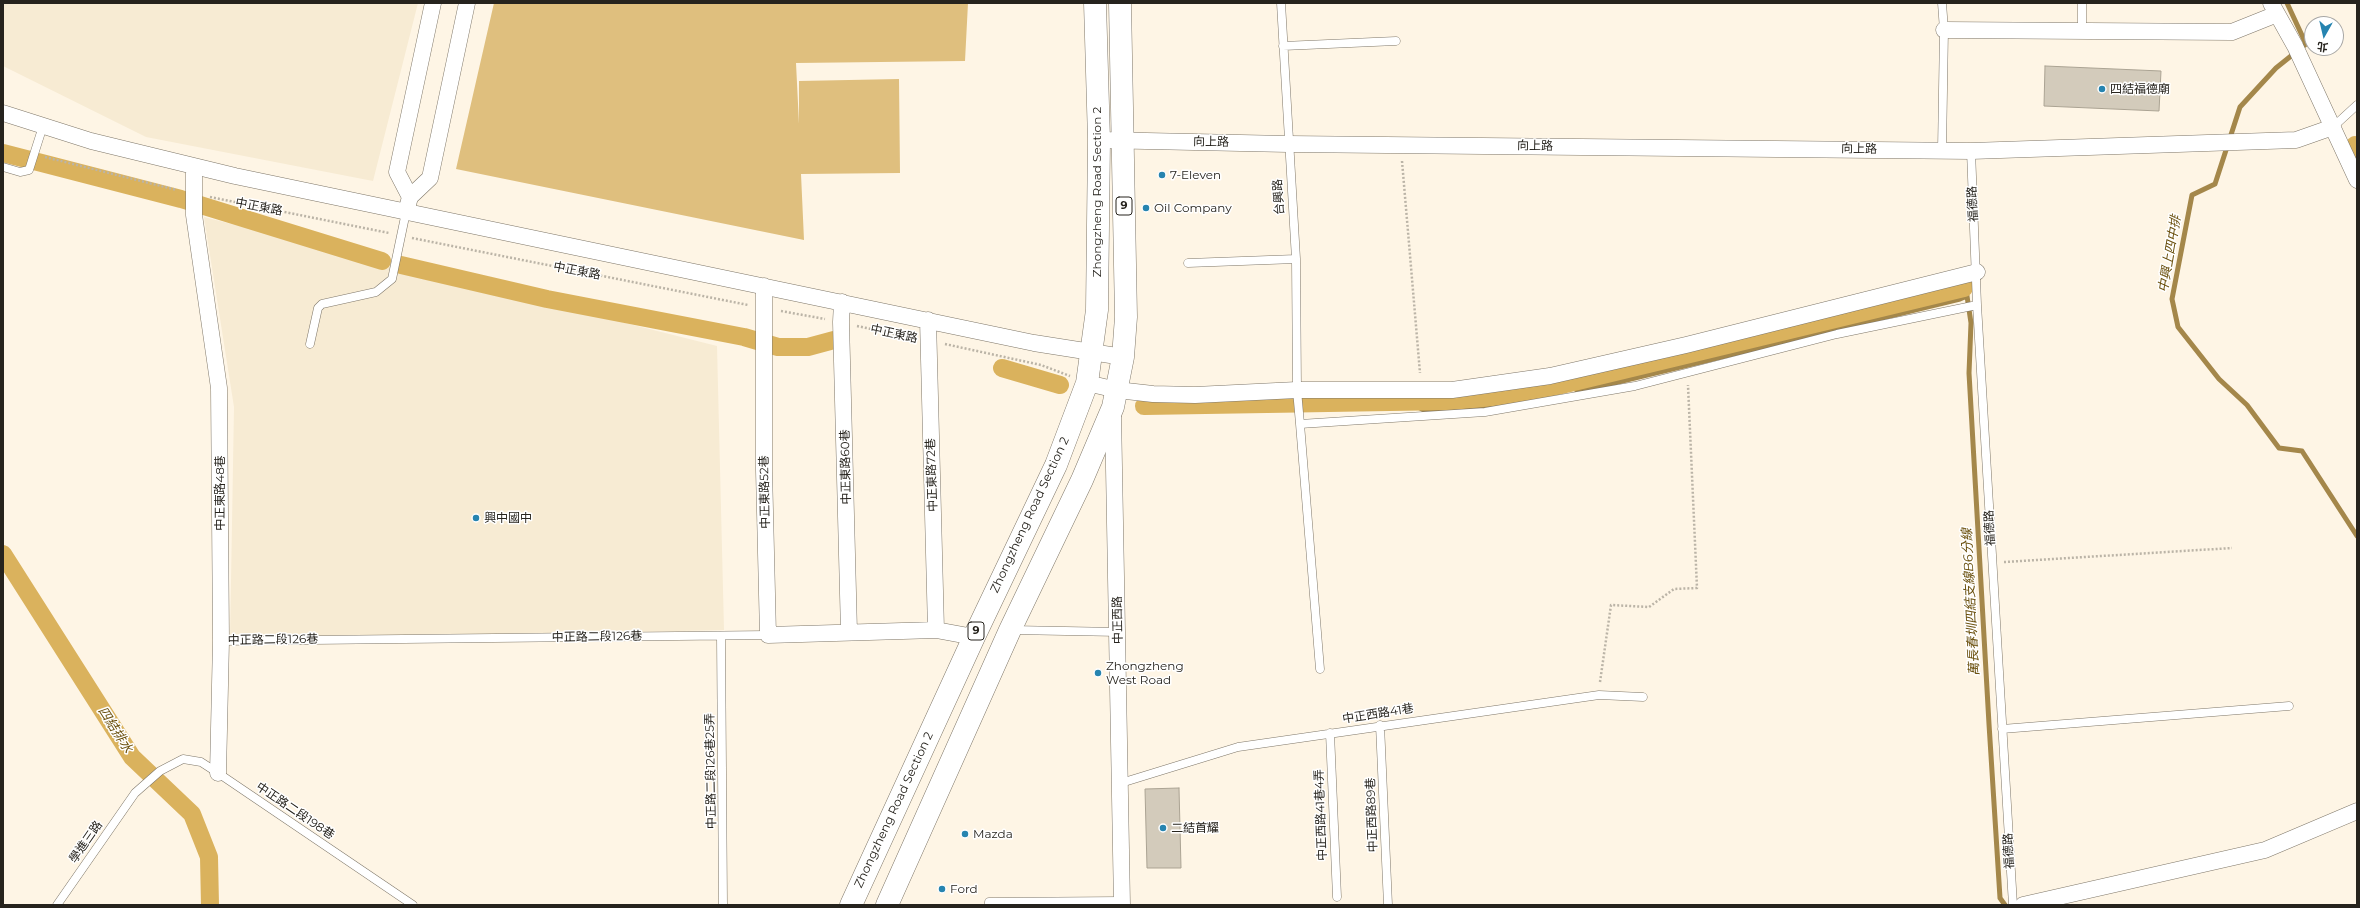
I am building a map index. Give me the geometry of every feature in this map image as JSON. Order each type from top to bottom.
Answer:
[{"type":"main road","name":"Zhongzheng Road Section 2","points":[[851,905],[974,637],[1056,465],[1087,383],[1097,310],[1099,140],[1095,3]]},
{"type":"main road","name":"Zhongzheng Road Section 2","points":[[887,905],[1010,630],[1082,480],[1115,399],[1123,357],[1126,317],[1120,3]]},
{"type":"street","points":[[408,204],[397,172],[433,3]]},
{"type":"street","points":[[408,204],[430,178],[467,3]]},
{"type":"street","points":[[1944,30],[2232,32],[2274,8],[2295,46],[2357,180]]},
{"type":"street","name":"中正東路","points":[[3,113],[91,141],[194,167],[408,204],[764,286],[1092,354],[1123,357]]},
{"type":"street","name":"向上路","points":[[1099,140],[1288,144],[1971,151],[2296,140],[2333,127]]},
{"type":"street","name":"中正東路48巷","points":[[194,167],[194,215],[219,388],[220,641],[218,773]]},
{"type":"street","points":[[1087,383],[1115,399],[1297,390],[1452,390],[1550,376],[1686,345],[1977,272]]},
{"type":"street","name":"中正東路52巷","points":[[764,286],[763,342],[768,635]]},
{"type":"street","name":"中正東路60巷","points":[[842,302],[841,322],[849,632]]},
{"type":"street","name":"中正東路72巷","points":[[928,320],[936,630]]},
{"type":"street","name":"中正西路","points":[[1115,399],[1122,903]]},
{"type":"street","name":"中正路二段126巷","points":[[768,635],[936,630],[974,637]]},
{"type":"street","points":[[2023,905],[2265,850],[2357,811]]},
{"type":"lane","name":"台興路","points":[[1281,3],[1288,144],[1296,259],[1297,390],[1320,669]]},
{"type":"lane","points":[[1942,3],[1944,30],[1942,150]]},
{"type":"lane","points":[[2082,3],[2082,31]]},
{"type":"lane","points":[[1283,46],[1396,41]]},
{"type":"lane","points":[[2333,127],[2357,105]]},
{"type":"lane","points":[[3,167],[20,172],[29,170],[43,126]]},
{"type":"lane","name":"福德路","points":[[1971,151],[1977,272],[1977,305],[2012,905]]},
{"type":"lane","points":[[310,344],[318,308],[322,304],[376,292],[392,280],[400,236],[408,204]]},
{"type":"lane","points":[[1188,263],[1296,259]]},
{"type":"lane","points":[[1300,424],[1485,412],[1635,386],[1688,374],[1837,334],[1977,305]]},
{"type":"lane","points":[[1010,630],[1119,632]]},
{"type":"lane","name":"中正路二段126巷","points":[[220,641],[768,635]]},
{"type":"lane","name":"中正路二段126巷25弄","points":[[721,636],[723,905]]},
{"type":"lane","name":"中正西路41巷","points":[[1121,783],[1238,747],[1380,725],[1599,695],[1643,697]]},
{"type":"lane","points":[[2002,729],[2288,706]]},
{"type":"lane","name":"中正西路89巷","points":[[1380,725],[1388,905]]},
{"type":"lane","name":"中正西路41巷4弄","points":[[1330,733],[1337,897]]},
{"type":"lane","name":"中正路二段198巷","points":[[160,770],[183,759],[201,762],[413,905]]},
{"type":"lane","name":"學進三路","points":[[57,905],[135,793],[160,770]]},
{"type":"lane","points":[[989,905],[989,902],[1122,903]]},
{"type":"path","points":[[1401,144],[1421,390]]},
{"type":"path","name":"中正東路","points":[[34,156],[193,196],[841,322],[1041,365],[1087,383]]},
{"type":"path","points":[[1599,695],[1611,605],[1649,608],[1674,589],[1697,588],[1688,374]]},
{"type":"path","points":[[1992,562],[2232,548]]},
{"type":"shaded area","points":[[3,3],[418,3],[373,181],[146,137],[3,66]]},
{"type":"shaded area","points":[[494,3],[968,3],[965,61],[796,63],[799,124],[799,81],[899,79],[900,173],[801,174],[804,240],[456,169]]},
{"type":"shaded area","name":"興中國中","points":[[204,217],[717,346],[724,630],[230,640],[234,407]]},
{"type":"building","name":"四結福德廟","points":[[2045,66],[2161,71],[2159,111],[2044,106]]},
{"type":"building","name":"二結首耀","points":[[1179,788],[1181,868],[1147,868],[1145,789]]},
{"type":"waterway","name":"中興上四中排","points":[[2287,3],[2306,44],[2276,68],[2240,107],[2215,184],[2192,195],[2172,299],[2178,327],[2219,379],[2247,405],[2279,448],[2302,451],[2357,536]]},
{"type":"waterway","points":[[2355,145],[2357,149]]},
{"type":"waterway","points":[[3,153],[181,199],[382,261]]},
{"type":"waterway","points":[[401,265],[547,299],[744,337],[778,347],[808,347],[834,340]]},
{"type":"waterway","points":[[1144,406],[1451,401],[1524,394],[1964,288],[1964,283]]},
{"type":"waterway","points":[[1577,392],[1960,299],[1967,296],[1964,288]]},
{"type":"waterway","name":"萬長春圳四結支線B6分線","points":[[1967,296],[1971,323],[1969,373],[1989,724],[2000,898],[2005,905]]},
{"type":"waterway","points":[[1002,368],[1060,385]]},
{"type":"waterway","points":[[1308,403],[1308,408],[1418,407],[1424,410],[1500,406]]},
{"type":"waterway","name":"四結排水","points":[[3,554],[132,757],[192,814],[209,857],[210,905]]},
{"type":"place","name":"四結福德廟","points":[[2102,89]]},
{"type":"place","name":"7-Eleven","points":[[1162,175]]},
{"type":"place","name":"Oil Company","points":[[1146,208]]},
{"type":"place","name":"興中國中","points":[[476,518]]},
{"type":"place","name":"Zhongzheng West Road","points":[[1098,673]]},
{"type":"place","name":"二結首耀","points":[[1163,828]]},
{"type":"place","name":"Mazda","points":[[965,834]]},
{"type":"place","name":"Ford","points":[[942,889]]}]
